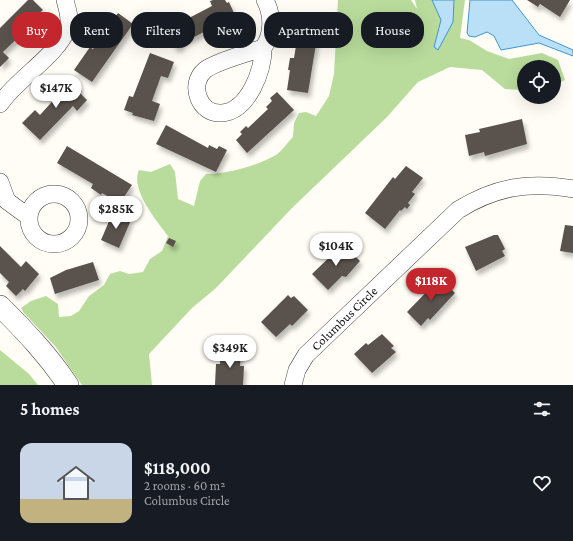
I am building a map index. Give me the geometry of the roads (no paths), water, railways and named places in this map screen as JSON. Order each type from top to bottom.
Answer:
[{"type":"street","points":[[0,104],[62,40],[68,26],[68,11],[65,0]]},
{"type":"street","points":[[263,48],[270,39],[269,7],[265,0]]},
{"type":"street","points":[[0,182],[8,201],[29,217]]},
{"type":"street","name":"Columbus Circle","points":[[293,385],[297,370],[306,355],[458,210],[476,199],[515,186],[537,184],[573,189]]},
{"type":"street","points":[[0,306],[39,346],[68,385]]},
{"type":"water","points":[[432,0],[454,0],[453,22],[438,50],[434,47],[441,20]]},
{"type":"water","points":[[470,0],[512,0],[539,35],[573,50],[573,56],[539,43],[501,50],[494,36],[487,32],[475,37],[469,36],[467,33]]}]
